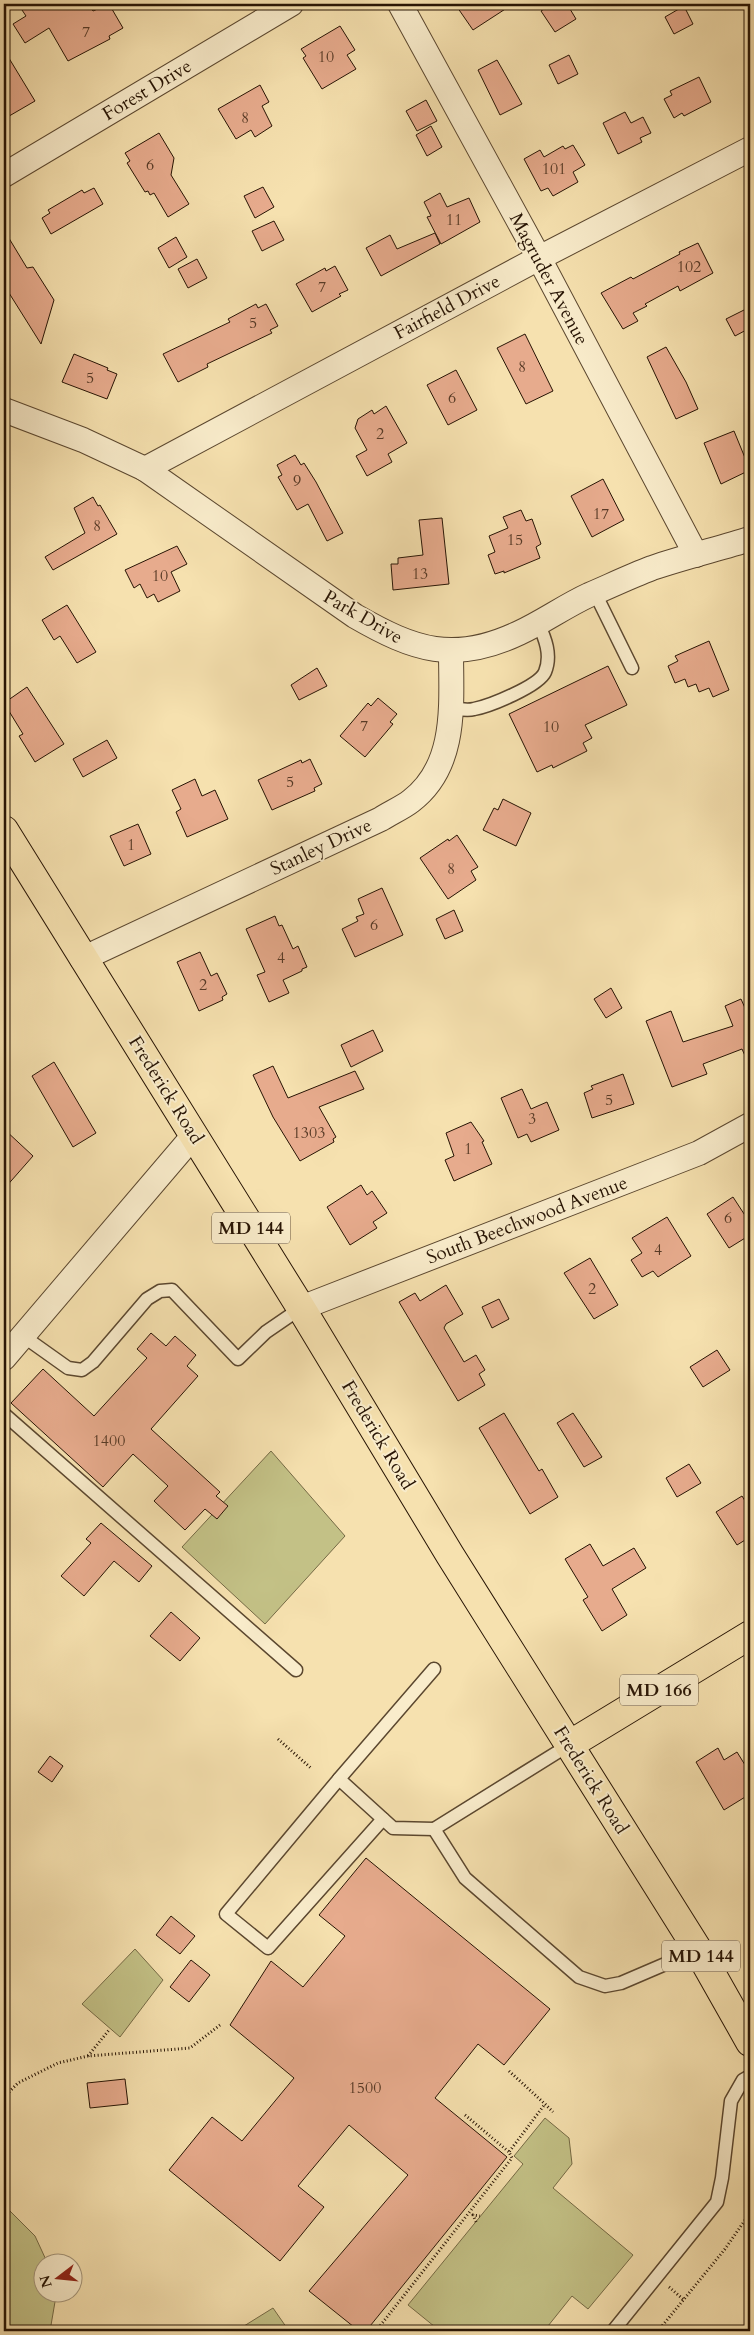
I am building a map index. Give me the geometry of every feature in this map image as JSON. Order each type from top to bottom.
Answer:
[{"type":"main road","name":"Frederick Road","points":[[4,830],[301,1308],[569,1745],[698,1950],[750,2042]]},
{"type":"main road","name":"MD 166","points":[[569,1745],[750,1635]]},
{"type":"street","name":"Forest Drive","points":[[4,176],[291,4]]},
{"type":"street","name":"Magruder Avenue","points":[[400,4],[539,258],[696,555]]},
{"type":"street","name":"Fairfield Drive","points":[[145,469],[539,258],[750,148]]},
{"type":"street","name":"Park Drive","points":[[4,410],[84,440],[145,469],[355,616],[389,636],[420,648],[450,650],[486,648],[595,593],[651,568],[750,539]]},
{"type":"street","name":"Stanley Drive","points":[[82,958],[381,819],[411,801],[429,783],[442,762],[450,735],[450,650]]},
{"type":"street","name":"South Beechwood Avenue","points":[[301,1308],[748,1133]]},
{"type":"street","points":[[4,1358],[194,1135]]},
{"type":"lane","points":[[595,593],[632,668]]},
{"type":"lane","points":[[451,708],[472,710],[492,704],[533,683],[545,673],[548,659],[546,641],[538,623]]},
{"type":"lane","points":[[23,1336],[68,1368],[82,1370],[94,1362],[147,1299],[160,1291],[172,1290],[238,1359],[266,1332],[301,1308]]},
{"type":"lane","points":[[4,1414],[296,1670]]},
{"type":"lane","points":[[383,1819],[268,1948],[226,1914],[434,1669]]},
{"type":"lane","points":[[339,1779],[393,1828],[434,1829],[569,1745]]},
{"type":"lane","points":[[434,1829],[466,1878],[579,1977],[605,1986],[621,1983],[698,1950]]},
{"type":"lane","points":[[613,2331],[717,2202],[732,2101],[743,2080],[750,2076]]},
{"type":"path","points":[[278,1739],[312,1769]]},
{"type":"path","points":[[4,2097],[18,2083],[58,2063],[88,2056],[190,2048],[220,2025]]},
{"type":"path","points":[[88,2056],[109,2030]]},
{"type":"path","points":[[509,2072],[553,2112]]},
{"type":"path","points":[[509,2152],[545,2104]]},
{"type":"path","points":[[376,2331],[471,2213],[512,2158],[509,2152],[465,2115]]},
{"type":"path","points":[[471,2213],[480,2216]]},
{"type":"path","points":[[471,2213],[476,2222]]},
{"type":"path","points":[[658,2331],[725,2249],[750,2213]]},
{"type":"shaded area","points":[[271,1451],[345,1536],[265,1624],[182,1547]]},
{"type":"shaded area","points":[[135,1949],[163,1980],[120,2037],[82,2004]]},
{"type":"shaded area","points":[[545,2118],[569,2138],[572,2164],[553,2188],[633,2255],[588,2309],[572,2296],[544,2331],[440,2331],[408,2305],[523,2164],[514,2156]]},
{"type":"shaded area","points":[[4,2205],[35,2236],[42,2252],[32,2252],[32,2302],[55,2302],[50,2331],[4,2331]]},
{"type":"shaded area","points":[[273,2308],[289,2331],[236,2331]]},
{"type":"building","points":[[18,4],[88,4],[93,11],[109,4],[123,28],[109,36],[110,39],[68,61],[49,28],[25,43],[13,24],[26,16]]},
{"type":"building","points":[[455,4],[513,4],[473,30]]},
{"type":"building","points":[[552,4],[567,4],[576,19],[555,32],[541,11]]},
{"type":"building","points":[[684,6],[693,24],[674,34],[665,17]]},
{"type":"building","points":[[340,26],[355,50],[347,55],[356,69],[322,89],[303,58],[306,56],[301,49]]},
{"type":"building","points":[[4,50],[35,101],[4,119]]},
{"type":"building","points":[[569,55],[578,74],[558,84],[549,65]]},
{"type":"building","points":[[497,60],[522,104],[500,115],[478,70]]},
{"type":"building","points":[[699,77],[711,102],[684,116],[682,113],[674,118],[664,99],[672,95],[670,91]]},
{"type":"building","points":[[260,85],[269,102],[262,106],[272,126],[255,137],[251,130],[236,139],[218,109]]},
{"type":"building","points":[[426,100],[437,121],[417,131],[406,111]]},
{"type":"building","points":[[625,112],[631,123],[643,117],[651,133],[640,138],[642,142],[618,154],[603,123]]},
{"type":"building","points":[[431,126],[442,147],[427,156],[416,135]]},
{"type":"building","points":[[159,133],[174,158],[171,175],[189,204],[168,217],[154,193],[150,195],[148,191],[145,192],[127,163],[130,161],[125,153]]},
{"type":"building","points":[[573,145],[585,165],[573,172],[578,182],[553,196],[548,188],[541,191],[524,159],[540,150],[544,157],[563,146],[565,149]]},
{"type":"building","points":[[263,187],[274,207],[255,218],[244,196]]},
{"type":"building","points":[[94,188],[103,204],[51,234],[42,218],[50,213],[48,210],[82,190],[84,193]]},
{"type":"building","points":[[440,193],[447,207],[469,198],[480,222],[441,244],[427,217],[431,216],[424,202]]},
{"type":"building","points":[[274,221],[284,240],[262,251],[252,231]]},
{"type":"building","points":[[4,230],[27,268],[33,267],[54,300],[41,344],[4,285]]},
{"type":"building","points":[[435,233],[440,244],[381,276],[366,248],[390,235],[397,249]]},
{"type":"building","points":[[176,237],[187,257],[169,268],[158,248]]},
{"type":"building","points":[[698,243],[713,273],[680,291],[678,286],[645,304],[647,306],[633,313],[638,321],[623,329],[601,293],[631,277],[633,279]]},
{"type":"building","points":[[197,259],[207,278],[188,288],[178,269]]},
{"type":"building","points":[[335,266],[348,290],[312,312],[296,284],[325,268],[326,271]]},
{"type":"building","points":[[256,304],[258,308],[266,304],[278,326],[270,330],[272,333],[207,364],[208,367],[178,382],[163,354],[230,322],[228,319]]},
{"type":"building","points":[[750,307],[750,328],[735,336],[726,319]]},
{"type":"building","points":[[525,334],[553,391],[526,404],[497,348]]},
{"type":"building","points":[[666,347],[686,382],[698,409],[676,419],[647,357]]},
{"type":"building","points":[[74,354],[108,368],[107,370],[117,374],[107,399],[62,382]]},
{"type":"building","points":[[456,370],[477,410],[448,425],[427,385]]},
{"type":"building","points":[[386,406],[407,443],[388,454],[392,462],[367,476],[356,456],[367,450],[355,428],[358,419],[372,410],[374,414]]},
{"type":"building","points":[[734,431],[750,470],[721,484],[704,443]]},
{"type":"building","points":[[295,455],[301,465],[304,463],[316,482],[343,533],[327,541],[308,504],[297,510],[278,477],[282,475],[277,465]]},
{"type":"building","points":[[603,479],[624,520],[592,537],[571,496]]},
{"type":"building","points":[[93,497],[98,506],[100,505],[117,534],[53,570],[45,557],[85,533],[74,508]]},
{"type":"building","points":[[521,510],[526,521],[532,519],[541,544],[536,547],[540,558],[504,573],[504,571],[495,574],[488,555],[495,552],[489,536],[508,528],[503,517]]},
{"type":"building","points":[[442,518],[449,584],[393,590],[391,564],[398,564],[398,558],[423,555],[419,520]]},
{"type":"building","points":[[177,546],[187,564],[171,572],[180,591],[158,602],[154,594],[147,598],[140,584],[134,588],[125,570]]},
{"type":"building","points":[[67,605],[96,652],[77,663],[60,636],[54,640],[42,620]]},
{"type":"building","points":[[709,641],[729,690],[713,697],[709,688],[699,692],[696,684],[688,687],[685,679],[675,683],[668,666],[678,661],[675,656]]},
{"type":"building","points":[[608,666],[627,705],[585,725],[592,738],[583,743],[587,751],[553,768],[552,765],[537,772],[509,714]]},
{"type":"building","points":[[317,668],[327,686],[299,700],[291,685]]},
{"type":"building","points":[[27,687],[64,744],[35,762],[19,736],[23,734],[4,703]]},
{"type":"building","points":[[378,698],[397,714],[390,722],[393,724],[365,757],[340,736],[368,703],[371,706]]},
{"type":"building","points":[[107,740],[117,758],[83,777],[73,759]]},
{"type":"building","points":[[310,759],[322,784],[314,788],[315,791],[272,810],[258,780],[301,760],[302,763]]},
{"type":"building","points":[[195,779],[202,796],[215,790],[228,819],[187,837],[176,812],[181,809],[172,790]]},
{"type":"building","points":[[503,799],[531,813],[516,846],[483,830],[494,808],[498,810]]},
{"type":"building","points":[[138,824],[151,854],[124,866],[110,836]]},
{"type":"building","points":[[457,835],[478,867],[471,871],[476,880],[448,899],[420,858]]},
{"type":"building","points":[[382,888],[403,935],[355,957],[342,929],[358,921],[356,917],[364,914],[358,899]]},
{"type":"building","points":[[454,910],[463,931],[445,939],[436,919]]},
{"type":"building","points":[[275,916],[279,926],[282,925],[293,949],[298,946],[307,967],[283,980],[289,993],[269,1002],[257,975],[265,972],[246,929]]},
{"type":"building","points":[[200,952],[211,976],[217,973],[227,994],[222,997],[223,1000],[199,1011],[177,962]]},
{"type":"building","points":[[611,988],[622,1008],[606,1018],[594,999]]},
{"type":"building","points":[[741,999],[745,1008],[750,1005],[750,1067],[742,1049],[703,1064],[707,1074],[672,1087],[646,1021],[671,1011],[683,1042],[733,1026],[725,1006]]},
{"type":"building","points":[[373,1030],[383,1051],[351,1067],[341,1045]]},
{"type":"building","points":[[54,1062],[96,1133],[73,1147],[32,1076]]},
{"type":"building","points":[[273,1066],[288,1098],[355,1071],[364,1089],[319,1107],[336,1137],[333,1139],[334,1142],[300,1161],[273,1117],[253,1075]]},
{"type":"building","points":[[623,1074],[634,1104],[592,1118],[584,1093],[593,1089],[591,1086]]},
{"type":"building","points":[[522,1089],[531,1109],[547,1102],[559,1130],[531,1142],[527,1134],[518,1138],[501,1098]]},
{"type":"building","points":[[471,1122],[484,1141],[482,1142],[492,1164],[454,1181],[445,1160],[454,1156],[446,1133]]},
{"type":"building","points":[[4,1129],[33,1156],[4,1189]]},
{"type":"building","points":[[361,1185],[367,1195],[372,1191],[387,1213],[373,1222],[377,1228],[350,1245],[327,1207]]},
{"type":"building","points":[[733,1197],[750,1223],[750,1235],[729,1248],[707,1214]]},
{"type":"building","points":[[667,1217],[691,1256],[658,1277],[653,1271],[642,1277],[631,1260],[642,1253],[632,1238]]},
{"type":"building","points":[[590,1258],[618,1305],[594,1319],[564,1273]]},
{"type":"building","points":[[446,1285],[463,1314],[446,1324],[444,1328],[464,1362],[476,1355],[485,1370],[479,1374],[485,1385],[458,1401],[399,1302],[415,1293],[420,1301]]},
{"type":"building","points":[[499,1299],[509,1319],[492,1328],[482,1307]]},
{"type":"building","points":[[151,1333],[166,1346],[175,1336],[196,1355],[187,1366],[198,1376],[151,1429],[220,1492],[216,1496],[228,1506],[217,1519],[205,1509],[185,1530],[154,1501],[168,1486],[133,1454],[103,1487],[11,1403],[43,1369],[94,1416],[147,1358],[137,1349]]},
{"type":"building","points":[[717,1350],[730,1370],[703,1387],[690,1367]]},
{"type":"building","points":[[504,1413],[539,1471],[542,1469],[558,1497],[530,1514],[479,1428]]},
{"type":"building","points":[[573,1413],[602,1457],[584,1467],[557,1423]]},
{"type":"building","points":[[689,1464],[701,1483],[677,1497],[666,1478]]},
{"type":"building","points":[[742,1496],[750,1509],[750,1537],[737,1545],[716,1512]]},
{"type":"building","points":[[101,1523],[152,1566],[139,1582],[114,1561],[84,1596],[61,1576],[91,1543],[86,1539]]},
{"type":"building","points":[[590,1544],[603,1566],[634,1548],[646,1568],[612,1589],[627,1615],[602,1631],[583,1600],[588,1597],[565,1559]]},
{"type":"building","points":[[171,1612],[200,1638],[180,1661],[150,1636]]},
{"type":"building","points":[[718,1748],[724,1760],[737,1752],[750,1773],[750,1794],[724,1810],[696,1762]]},
{"type":"building","points":[[50,1756],[63,1766],[52,1782],[38,1772]]},
{"type":"building","points":[[366,1858],[550,2009],[504,2065],[478,2044],[435,2098],[507,2157],[366,2331],[359,2331],[309,2291],[408,2175],[349,2125],[298,2186],[324,2207],[280,2261],[169,2170],[212,2117],[242,2141],[294,2078],[230,2025],[271,1961],[303,1987],[345,1936],[319,1915]]},
{"type":"building","points":[[171,1916],[195,1936],[180,1954],[156,1935]]},
{"type":"building","points":[[191,1960],[210,1975],[189,2002],[170,1987]]},
{"type":"building","points":[[125,2079],[128,2104],[90,2108],[87,2083]]}]
